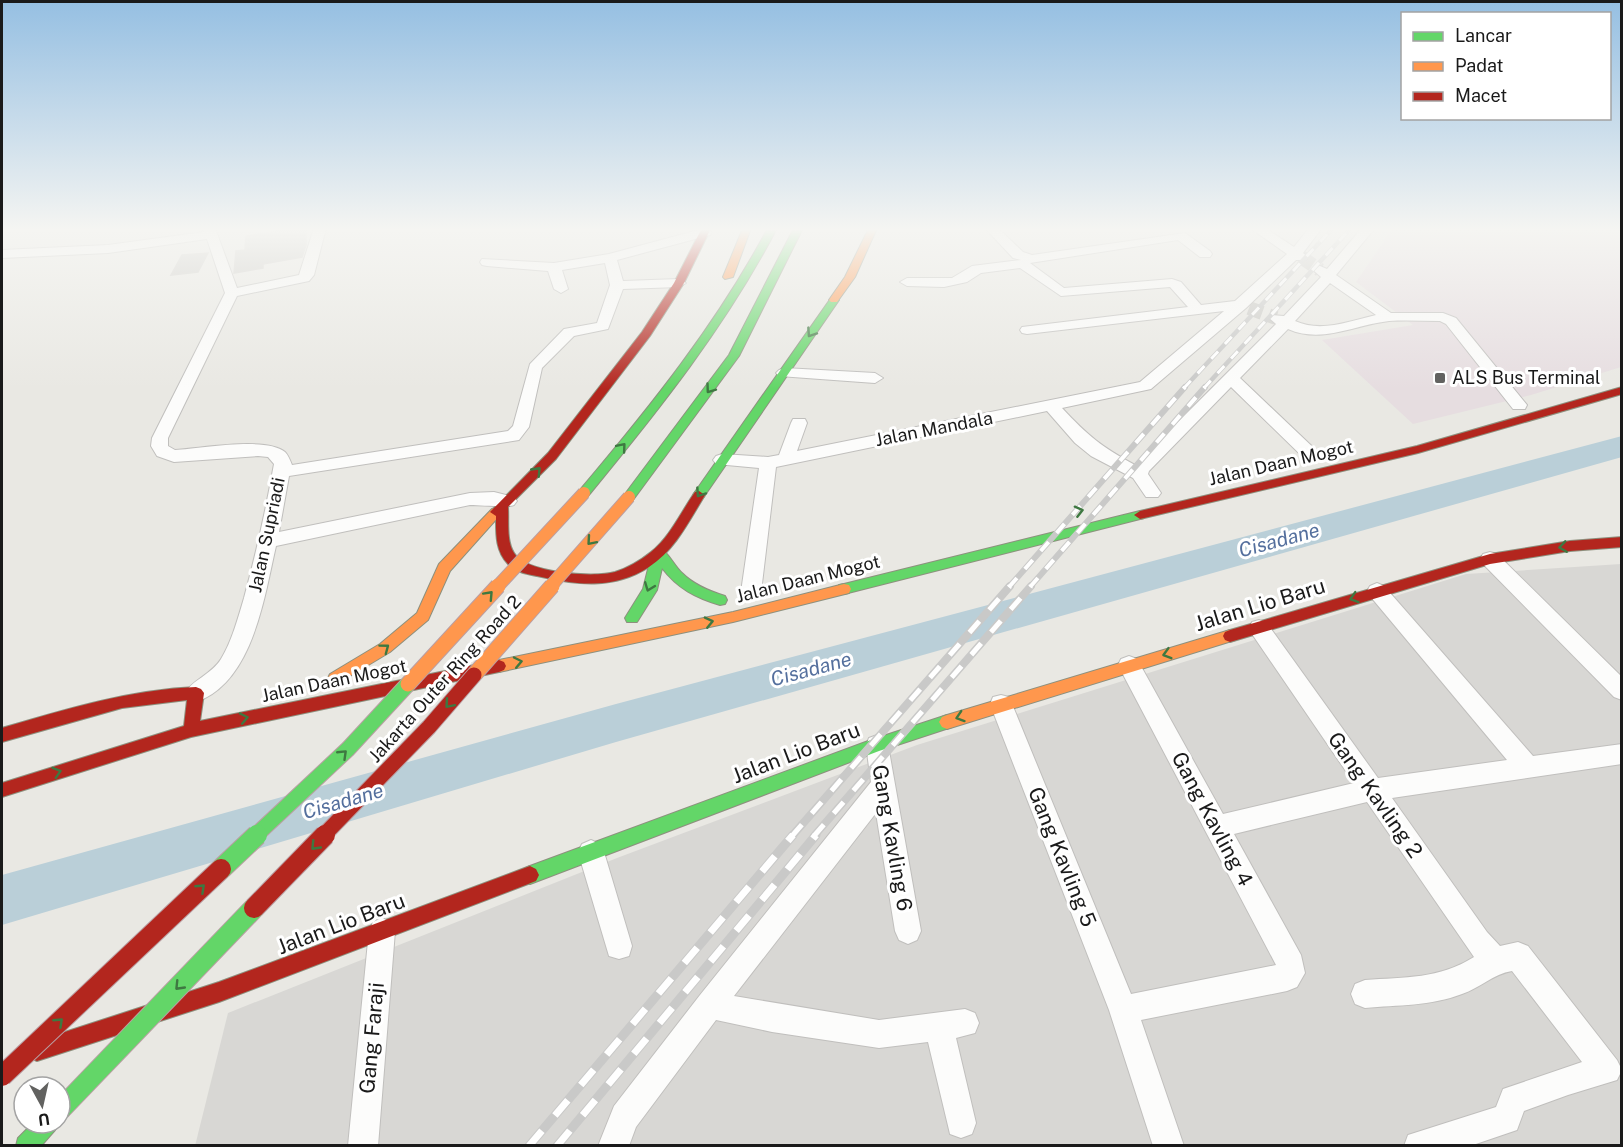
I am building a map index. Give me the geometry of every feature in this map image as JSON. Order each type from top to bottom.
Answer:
[{"type":"main road","points":[[700,348],[726,282]]},
{"type":"main road","name":"Jakarta Outer Ring Road 2","points":[[2,1076],[348,749],[584,492],[700,348],[745,282]]},
{"type":"main road","name":"Jakarta Outer Ring Road 2","points":[[72,1098],[429,727],[629,497],[734,356],[772,282]]},
{"type":"main road","points":[[679,283],[646,333],[552,456],[502,502],[504,546],[513,562],[522,567],[579,582],[598,582],[620,577],[643,566],[659,553],[847,282]]},
{"type":"main road","points":[[734,356],[779,298]]},
{"type":"main road","name":"Jalan Daan Mogot","points":[[2,790],[191,730],[742,614],[1061,534],[1418,449],[1622,390]]},
{"type":"main road","points":[[1513,406],[1537,400]]},
{"type":"main road","name":"Jalan Daan Mogot","points":[[380,669],[329,680],[385,648],[423,616],[444,568],[502,502]]},
{"type":"main road","name":"Jalan Lio Baru","points":[[2,1063],[219,992],[877,745],[1001,704],[1490,559],[1570,546],[1622,542]]},
{"type":"main road","points":[[659,553],[670,573],[699,594],[741,595]]},
{"type":"main road","points":[[654,614],[626,619],[650,590],[659,553]]},
{"type":"main road","name":"Jalan Daan Mogot","points":[[698,605],[741,595]]},
{"type":"main road","points":[[483,648],[518,641]]},
{"type":"main road","name":"Jalan Daan Mogot","points":[[403,665],[449,655]]},
{"type":"main road","points":[[2,735],[115,702],[169,692],[193,706],[191,730]]},
{"type":"main road","points":[[26,1146],[37,1135]]},
{"type":"street","points":[[227,282],[232,294],[288,282]]},
{"type":"street","points":[[560,282],[561,289]]},
{"type":"street","points":[[281,472],[513,436],[520,427],[535,367],[569,332],[603,326],[617,285],[616,282]]},
{"type":"street","points":[[907,282],[941,284],[957,282]]},
{"type":"street","points":[[1047,282],[1061,292],[1172,283],[1197,309]]},
{"type":"street","points":[[1027,330],[1197,309],[1244,306],[1270,282]]},
{"type":"street","points":[[1139,474],[1142,468],[1231,378],[1316,282]]},
{"type":"street","points":[[1336,282],[1388,317]]},
{"type":"street","points":[[617,285],[679,283]]},
{"type":"street","name":"Jalan Supriadi","points":[[193,706],[220,678],[229,665],[249,614],[283,464],[280,457],[272,452],[258,450],[174,456],[162,452],[159,446],[160,438],[232,294]]},
{"type":"street","name":"Jalan Mandala","points":[[723,460],[777,461],[1145,386],[1244,306]]},
{"type":"street","points":[[1281,320],[1303,330],[1325,331],[1388,317],[1434,316],[1451,321],[1513,406]]},
{"type":"street","points":[[784,373],[875,378]]},
{"type":"street","points":[[1231,378],[1312,457]]},
{"type":"street","points":[[1052,405],[1081,439],[1097,452],[1139,474],[1152,493]]},
{"type":"street","points":[[741,595],[777,461],[799,423]]},
{"type":"street","points":[[267,541],[470,499],[502,502]]},
{"type":"street","points":[[1490,559],[1622,692]]},
{"type":"street","points":[[1377,591],[1528,768]]},
{"type":"street","name":"Gang Kavling 2","points":[[1259,628],[1478,941],[1495,960]]},
{"type":"street","name":"Gang Kavling 4","points":[[1123,1010],[1287,976],[1291,973],[1291,964],[1129,665]]},
{"type":"street","name":"Gang Kavling 5","points":[[1001,704],[1123,1010],[1169,1146]]},
{"type":"street","name":"Gang Kavling 6","points":[[877,745],[908,931]]},
{"type":"street","points":[[1216,827],[1371,790],[1622,754]]},
{"type":"street","points":[[613,1146],[627,1131],[710,1005],[884,784]]},
{"type":"street","points":[[591,852],[619,946]]},
{"type":"street","name":"Gang Faraji","points":[[363,1146],[382,931]]},
{"type":"street","points":[[1365,994],[1432,989],[1463,980],[1495,960],[1518,956],[1607,1070],[1568,1080],[1514,1100],[1506,1119],[1419,1146]]},
{"type":"street","points":[[710,1005],[772,1018],[879,1034],[952,1025],[961,1123]]},
{"type":"shaded area","points":[[1356,282],[1621,282],[1621,367],[1531,395],[1413,424],[1322,340],[1413,325]]},
{"type":"shaded area","points":[[1621,564],[1621,1145],[195,1146],[228,1013],[617,858],[917,745],[1466,574]]},
{"type":"waterway","name":"Cisadane","points":[[2,900],[616,723],[1622,446]]},
{"type":"tunnel","points":[[1249,308],[1276,318]]},
{"type":"railway","points":[[1184,388],[1283,282]]},
{"type":"railway","points":[[1204,388],[1302,282]]},
{"type":"railway","points":[[1009,587],[1185,387]]},
{"type":"railway","points":[[1030,587],[1205,387]]},
{"type":"railway","points":[[792,836],[1010,586]]},
{"type":"railway","points":[[814,836],[1031,586]]},
{"type":"railway","points":[[529,1146],[793,835]]},
{"type":"railway","points":[[557,1146],[816,835]]},
{"type":"traffic: fast","points":[[584,493],[662,398],[710,333],[743,282]]},
{"type":"traffic: fast","points":[[629,497],[734,356],[772,282]]},
{"type":"traffic: fast","points":[[699,495],[834,300]]},
{"type":"traffic: fast","points":[[844,589],[1140,515]]},
{"type":"traffic: fast","points":[[632,618],[650,590],[659,553]]},
{"type":"traffic: fast","points":[[659,553],[671,570],[685,583],[701,593],[720,600]]},
{"type":"traffic: fast","points":[[221,869],[348,749],[408,684]]},
{"type":"traffic: fast","points":[[530,875],[877,745],[947,722]]},
{"type":"traffic: fast","points":[[72,1098],[254,908]]},
{"type":"traffic: fast","points":[[26,1146],[37,1135]]},
{"type":"traffic: slow","points":[[834,300],[847,282]]},
{"type":"traffic: slow","points":[[408,684],[584,493]]},
{"type":"traffic: slow","points":[[474,675],[629,497]]},
{"type":"traffic: slow","points":[[335,678],[385,648],[423,616],[444,568],[496,512]]},
{"type":"traffic: slow","points":[[499,666],[733,617],[844,589]]},
{"type":"traffic: slow","points":[[947,722],[1230,636]]},
{"type":"traffic: jam","points":[[496,512],[552,456],[646,334],[680,282]]},
{"type":"traffic: jam","points":[[1140,515],[1418,449],[1622,390]]},
{"type":"traffic: jam","points":[[502,506],[503,541],[507,553],[514,562],[526,569],[589,580],[616,577],[642,565],[656,555],[673,535],[699,495]]},
{"type":"traffic: jam","points":[[1230,636],[1490,559],[1570,546],[1622,542]]},
{"type":"traffic: jam","points":[[2,790],[191,730],[499,666]]},
{"type":"traffic: jam","points":[[254,908],[429,727],[474,675]]},
{"type":"traffic: jam","points":[[2,735],[122,702],[146,697],[196,693],[191,730]]},
{"type":"traffic: jam","points":[[2,1076],[221,869]]},
{"type":"traffic: jam","points":[[37,1051],[219,992],[530,875]]},
{"type":"place","name":"ALS Bus Terminal","points":[[1440,378]]}]
